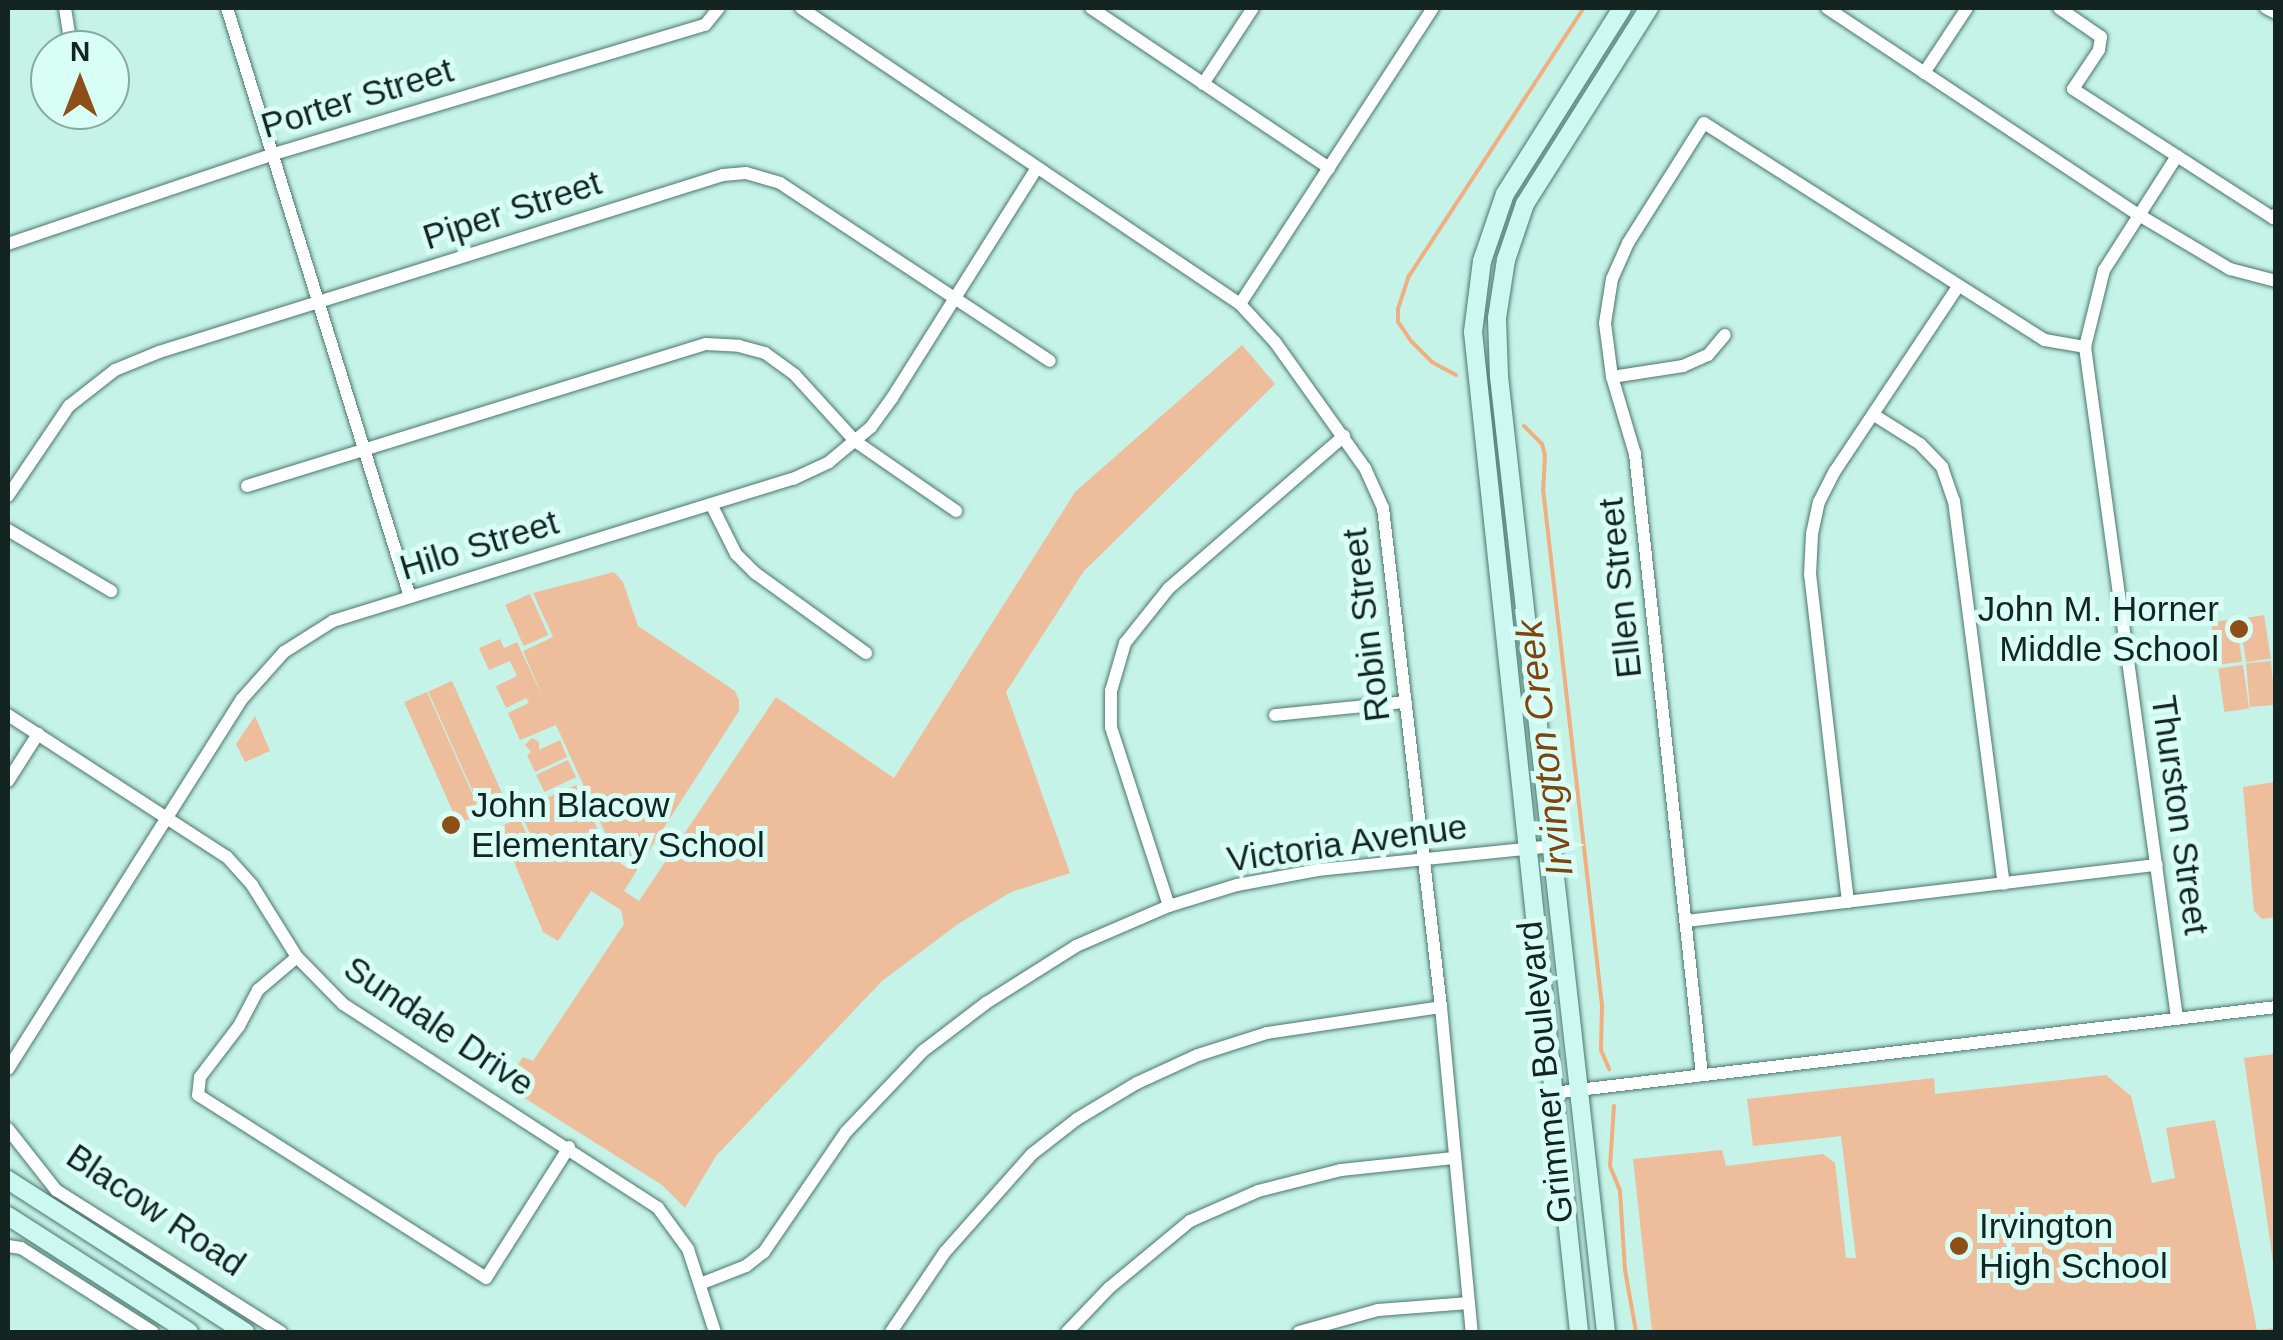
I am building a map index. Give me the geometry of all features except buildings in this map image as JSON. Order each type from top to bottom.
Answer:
[{"type":"main road","name":"Grimmer Boulevard","points":[[1579,1332],[1473,361],[1474,304],[1485,248],[1504,194],[1622,8]]},
{"type":"main road","name":"Grimmer Boulevard","points":[[1606,1332],[1499,376],[1498,303],[1510,245],[1532,191],[1649,8]]},
{"type":"main road","name":"Blacow Road","points":[[8,1180],[245,1332]]},
{"type":"main road","points":[[8,1216],[189,1332]]},
{"type":"street","points":[[227,8],[410,597]]},
{"type":"street","name":"Porter Street","points":[[8,244],[274,154],[705,25],[719,8]]},
{"type":"street","name":"Robin Street","points":[[802,8],[1240,304],[1275,342],[1344,436],[1383,508],[1441,1008],[1472,1332]]},
{"type":"street","points":[[1090,8],[1329,168]]},
{"type":"street","points":[[1203,84],[1253,8]]},
{"type":"street","points":[[1240,304],[1433,8]]},
{"type":"street","points":[[1827,8],[2139,215],[2230,269],[2276,281]]},
{"type":"street","points":[[1924,73],[1966,8]]},
{"type":"street","points":[[2059,8],[2101,37],[2099,50],[2073,90],[2274,216]]},
{"type":"street","points":[[2266,8],[2276,14]]},
{"type":"street","name":"Ellen Street","points":[[1702,1074],[1636,454],[1612,378],[1606,324],[1612,278],[1628,243],[1704,124],[1957,288]]},
{"type":"street","name":"Thurston Street","points":[[2177,156],[2104,270],[2085,347],[2177,1018]]},
{"type":"street","name":"Hilo Street","points":[[8,1069],[249,688],[270,665],[297,642],[334,622],[793,479],[829,462],[854,441],[892,398],[1037,168]]},
{"type":"street","name":"Piper Street","points":[[8,496],[68,406],[115,370],[159,352],[723,175],[746,173],[780,183],[1050,362]]},
{"type":"street","points":[[1848,902],[1810,575],[1819,502],[1957,288],[2045,340],[2085,347]]},
{"type":"street","points":[[1612,378],[1683,366],[1708,354],[1725,335]]},
{"type":"street","points":[[248,486],[706,344],[739,346],[766,354],[795,374],[854,441],[956,511]]},
{"type":"street","points":[[1874,414],[1931,455],[1942,467],[1954,501],[2004,884]]},
{"type":"street","points":[[1169,906],[1112,726],[1111,691],[1125,643],[1169,588],[1344,436]]},
{"type":"street","points":[[711,504],[736,554],[755,574],[866,653]]},
{"type":"street","points":[[8,530],[112,591]]},
{"type":"street","points":[[1275,716],[1405,702]]},
{"type":"street","name":"Sundale Drive","points":[[8,715],[168,817],[241,872],[297,957],[343,1004],[658,1208],[688,1249],[715,1332]]},
{"type":"street","points":[[8,782],[38,734]]},
{"type":"street","name":"Victoria Avenue","points":[[700,1284],[746,1266],[764,1252],[846,1132],[923,1051],[986,1003],[1076,946],[1169,906],[1238,885],[1318,870],[1553,846]]},
{"type":"street","points":[[1686,921],[2156,865]]},
{"type":"street","points":[[297,957],[258,990],[239,1026],[200,1077],[198,1095],[486,1278],[569,1148]]},
{"type":"street","points":[[1554,1093],[2276,1007]]},
{"type":"street","points":[[891,1332],[946,1252],[1032,1154],[1137,1084],[1198,1055],[1268,1033],[1441,1008]]},
{"type":"street","name":"Blacow Road","points":[[8,1129],[56,1190],[281,1332]]},
{"type":"street","points":[[1067,1332],[1109,1288],[1190,1221],[1258,1191],[1341,1170],[1453,1158]]},
{"type":"street","points":[[8,1246],[21,1248],[153,1332]]},
{"type":"street","points":[[1299,1332],[1378,1310],[1469,1303]]},
{"type":"shaded area","points":[[1242,345],[1275,384],[1084,571],[1006,692],[1070,873],[1011,892],[958,924],[882,981],[716,1156],[685,1208],[662,1185],[504,1085],[523,1057],[533,1061],[624,924],[621,910],[591,891],[558,941],[543,932],[510,852],[533,840],[519,810],[576,785],[611,856],[627,868],[639,867],[624,891],[639,901],[776,697],[894,778],[1075,492]]},
{"type":"shaded area","points":[[614,572],[623,582],[638,626],[735,691],[739,700],[739,711],[645,857],[634,863],[619,859],[613,850],[556,725],[520,740],[508,713],[529,703],[526,698],[506,708],[496,686],[517,676],[510,661],[489,670],[479,648],[500,639],[504,648],[517,642],[545,702],[523,651],[553,637],[533,593]]},
{"type":"shaded area","points":[[530,594],[548,635],[524,646],[505,605]]},
{"type":"shaded area","points":[[2264,615],[2271,658],[2246,662],[2239,619]]},
{"type":"shaded area","points":[[2236,619],[2242,662],[2217,665],[2211,622]]},
{"type":"shaded area","points":[[2271,661],[2275,705],[2250,707],[2246,663]]},
{"type":"shaded area","points":[[2243,665],[2249,709],[2224,712],[2218,668]]},
{"type":"shaded area","points":[[452,681],[506,803],[482,813],[428,692]]},
{"type":"shaded area","points":[[427,692],[481,814],[458,824],[404,702]]},
{"type":"shaded area","points":[[255,716],[270,751],[245,762],[236,744]]},
{"type":"shaded area","points":[[532,738],[539,742],[539,750],[560,740],[567,757],[535,772],[527,755],[531,752],[525,745]]},
{"type":"shaded area","points":[[568,760],[576,777],[544,792],[536,775]]},
{"type":"shaded area","points":[[2275,782],[2275,917],[2262,919],[2254,911],[2243,787]]},
{"type":"shaded area","points":[[519,818],[529,839],[482,860],[473,840]]},
{"type":"shaded area","points":[[2276,1054],[2275,1276],[2244,1058]]},
{"type":"shaded area","name":"Irvington High School","points":[[2106,1075],[2131,1096],[2152,1183],[2175,1178],[2166,1128],[2215,1120],[2257,1330],[2274,1328],[2275,1332],[1652,1332],[1633,1159],[1722,1150],[1726,1166],[1823,1154],[1835,1163],[1846,1258],[1856,1258],[1841,1136],[1753,1146],[1747,1099],[1934,1078],[1935,1094]]},
{"type":"waterway","name":"Irvington Creek","points":[[1456,375],[1432,362],[1398,322],[1398,309],[1409,276],[1584,8]]},
{"type":"waterway","name":"Irvington Creek","points":[[1524,426],[1542,444],[1545,455],[1543,489],[1602,1005],[1601,1050],[1609,1069]]},
{"type":"waterway","name":"Irvington Creek","points":[[1614,1106],[1610,1166],[1620,1191],[1625,1270],[1636,1332]]},
{"type":"place","name":"John M. Horner Middle School","points":[[2239,629]]},
{"type":"place","name":"John Blacow Elementary School","points":[[451,825]]},
{"type":"place","name":"Irvington High School","points":[[1959,1246]]}]
